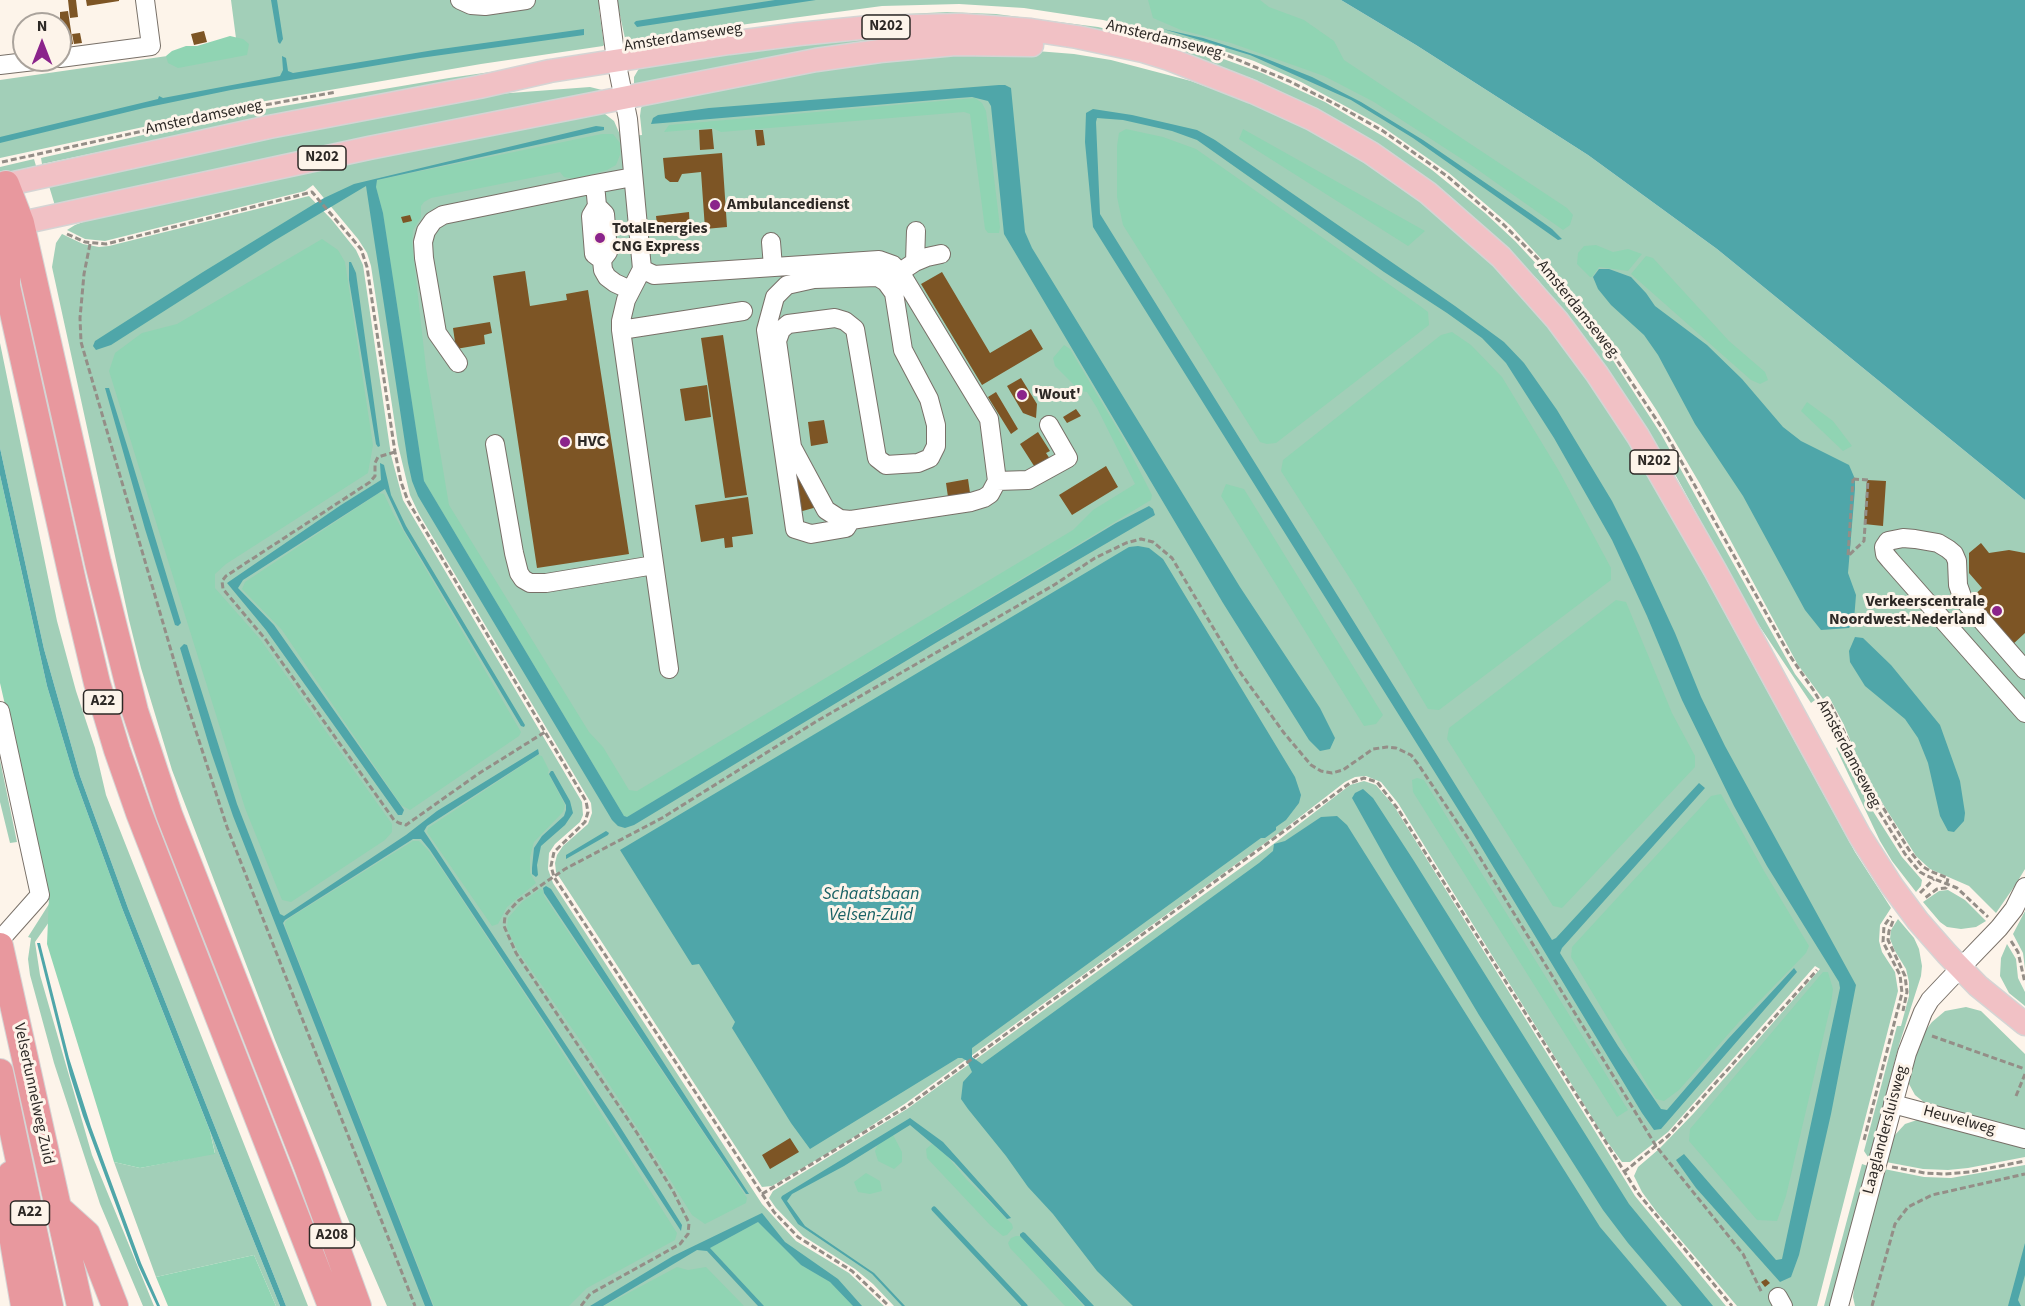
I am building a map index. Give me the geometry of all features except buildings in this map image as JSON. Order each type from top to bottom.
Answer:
[{"type":"highway","name":"A22","points":[[2,178],[7,226],[7,264],[4,283],[97,683],[138,813],[331,1306]]},
{"type":"highway","name":"A22","points":[[7,226],[98,563],[135,711],[169,814],[307,1166],[368,1306]]},
{"type":"highway","name":"Velsertunnelweg Zuid","points":[[0,946],[57,1207]]},
{"type":"highway","name":"Velsertunnelweg Zuid","points":[[0,1072],[6,1110]]},
{"type":"highway","name":"A22","points":[[6,1110],[11,1230],[24,1306]]},
{"type":"highway","name":"A22","points":[[6,1110],[50,1306]]},
{"type":"highway","name":"A208","points":[[307,1166],[358,1306]]},
{"type":"highway","name":"A22","points":[[57,1207],[80,1306]]},
{"type":"highway","name":"A22","points":[[57,1207],[87,1234],[114,1306]]},
{"type":"main road","name":"Amsterdamseweg","points":[[2,178],[479,87],[550,71],[809,33],[891,26],[962,25],[1031,30],[1100,41],[1169,59],[1219,79],[1312,119],[1371,153],[1428,193],[1478,235],[1523,280],[1598,374],[1638,436],[1715,570],[1860,836],[1905,904],[1960,968],[2025,1024]]},
{"type":"main road","name":"Amsterdamseweg","points":[[7,226],[624,96],[835,57],[955,44],[1014,44],[1071,48],[1109,54],[1219,79]]},
{"type":"street","points":[[72,56],[151,46],[145,0]]},
{"type":"street","points":[[460,0],[471,5],[485,6],[514,1]]},
{"type":"street","points":[[608,0],[616,60],[631,136],[642,269],[622,310],[621,330],[669,669]]},
{"type":"street","points":[[458,363],[440,339],[434,326],[423,247],[424,236],[434,221],[448,213],[633,177]]},
{"type":"street","points":[[595,184],[597,206],[591,216],[594,254],[602,260],[603,270],[607,277],[630,290]]},
{"type":"street","points":[[851,520],[846,528],[811,534],[795,529],[766,330],[775,297],[787,285],[814,279],[878,276],[886,282],[894,293],[903,350],[929,399],[936,425],[936,446],[930,458],[918,463],[886,465],[877,458],[855,329],[845,321],[835,318],[788,324],[781,330],[777,341],[792,447],[826,510],[840,519],[851,520],[978,501],[990,494],[997,481],[989,418],[908,267],[916,231]]},
{"type":"street","points":[[771,242],[773,267]]},
{"type":"street","points":[[642,269],[654,275],[879,260],[908,267],[927,257],[941,254]]},
{"type":"street","points":[[621,330],[743,311]]},
{"type":"street","points":[[997,481],[1028,480],[1068,458],[1049,425]]},
{"type":"street","points":[[495,444],[514,553],[519,573],[523,579],[530,583],[546,583],[654,565]]},
{"type":"street","points":[[2025,670],[1964,599],[1958,585],[1957,561],[1954,554],[1938,543],[1915,538],[1888,541],[1884,547],[1885,554],[2025,713]]},
{"type":"street","points":[[0,711],[40,895],[0,940]]},
{"type":"street","name":"Laaglandersluisweg","points":[[1839,1306],[1907,1053],[1923,1012],[1930,1000],[1999,928],[2014,909],[2025,887]]},
{"type":"street","name":"Heuvelweg","points":[[1893,1104],[2025,1138]]},
{"type":"path","name":"Amsterdamseweg","points":[[1179,41],[1226,55],[1289,81],[1383,131],[1473,197],[1504,225],[1555,278],[1602,338],[1647,404],[1697,488],[1794,664],[1824,707],[1874,806],[1910,860],[1920,872],[1934,879],[1905,904]]},
{"type":"path","name":"Amsterdamseweg","points":[[2,178],[243,109],[342,91]]},
{"type":"path","points":[[315,194],[361,249],[366,261],[395,452],[412,510],[584,795],[588,812],[581,827],[554,852],[551,866],[554,877],[781,1221],[798,1237],[852,1271],[889,1306]]},
{"type":"path","points":[[90,243],[84,274],[80,318],[81,342],[194,730],[227,827],[415,1306]]},
{"type":"path","points":[[395,452],[378,457],[375,463],[375,476],[370,482],[226,576],[222,582],[223,589],[266,640],[394,820],[399,823],[406,825],[478,774],[545,731]]},
{"type":"path","points":[[1854,479],[1868,480],[1864,541],[1848,556],[1854,479]]},
{"type":"path","points":[[581,1306],[590,1294],[680,1244],[688,1234],[689,1222],[673,1191],[516,953],[506,932],[505,916],[512,906],[554,877],[662,818],[817,722],[1054,585],[1095,558],[1134,540],[1153,542],[1166,551],[1179,566],[1222,646],[1284,733],[1311,765],[1332,774],[1343,770],[1373,749],[1396,748],[1411,755],[1471,843],[1656,1146],[1743,1254],[1776,1301]]},
{"type":"path","points":[[762,1194],[870,1130],[966,1065],[1350,783],[1364,778],[1377,782],[1398,809],[1646,1204],[1732,1306]]},
{"type":"path","points":[[1862,1148],[1902,993],[1900,975],[1883,942],[1884,926],[1888,919],[1905,904]]},
{"type":"path","points":[[1624,1172],[1656,1146],[1690,1112],[1817,970]]},
{"type":"path","points":[[2016,1096],[2025,1074]]},
{"type":"path","points":[[1877,1164],[1944,1174],[1970,1172],[2025,1161]]},
{"type":"path","points":[[1872,1306],[1895,1224],[1908,1207],[1932,1195],[2025,1174]]},
{"type":"green space","points":[[231,0],[1341,0],[1588,155],[1717,249],[2025,500],[2025,869],[1996,913],[1969,886],[1930,869],[1916,856],[1865,776],[1844,725],[1829,697],[1823,699],[1798,665],[1700,484],[1657,411],[1617,350],[1571,291],[1511,226],[1449,173],[1380,125],[1301,82],[1254,61],[1188,39],[1103,20],[1024,8],[959,4],[882,6],[626,43],[618,6],[599,9],[603,46],[481,64],[254,103],[0,158],[0,80],[72,72],[72,70],[237,46]]},
{"type":"green space","points":[[1148,0],[1260,0],[1269,7],[1304,20],[1334,41],[1344,60],[1567,208],[1573,215],[1570,225],[1563,230],[1471,165],[1374,102],[1324,76],[1231,43],[1181,30],[1153,18]]},
{"type":"green space","points":[[947,12],[996,14],[1098,27],[1207,53],[1262,73],[1325,102],[1386,138],[1432,170],[1515,241],[1543,271],[1603,345],[1661,434],[1795,674],[1815,700],[1811,703],[1752,615],[1670,465],[1589,344],[1538,280],[1450,196],[1386,150],[1315,108],[1253,79],[1188,55],[1061,26],[866,16]]},
{"type":"green space","points":[[956,30],[634,85],[634,77],[641,65],[722,51]]},
{"type":"green space","points":[[230,36],[243,39],[249,44],[247,55],[178,68],[168,63],[166,56],[172,51]]},
{"type":"green space","points":[[1024,50],[1111,60],[1191,81],[1262,107],[1362,160],[1418,199],[1498,268],[1566,349],[1631,445],[1855,852],[1891,908],[1880,925],[1879,941],[1882,952],[1895,972],[1898,991],[1817,1306],[1737,1306],[1656,1211],[1634,1176],[1638,1167],[1693,1114],[1820,969],[1815,966],[1668,1132],[1630,1162],[1622,1162],[1606,1140],[1398,803],[1381,782],[1366,776],[1355,777],[1345,782],[1279,833],[906,1103],[845,1143],[772,1186],[762,1187],[556,872],[557,855],[563,846],[588,824],[592,813],[591,803],[419,514],[410,495],[398,445],[371,266],[367,253],[358,239],[313,185],[305,191],[105,241],[85,239],[67,230],[112,211],[597,112],[605,114],[614,121],[621,137],[642,135],[640,116],[641,108],[645,103],[817,65]]},
{"type":"green space","points":[[587,58],[338,102],[42,164],[41,158],[236,114],[449,78]]},
{"type":"green space","points":[[590,87],[606,91],[56,209],[49,186],[209,150],[497,94]]},
{"type":"green space","points":[[975,98],[982,103],[986,111],[999,233],[988,233],[985,229],[970,114],[964,112],[721,132],[712,128],[664,132],[669,125]]},
{"type":"green space","points":[[1126,129],[1163,137],[1196,149],[1428,312],[1429,325],[1276,443],[1260,442],[1123,225],[1117,197],[1117,146],[1119,133]]},
{"type":"green space","points":[[1243,129],[1425,231],[1408,246],[1239,139]]},
{"type":"green space","points":[[602,134],[613,134],[620,143],[620,155],[616,165],[607,170],[574,179],[564,177],[560,172],[431,198],[421,206],[421,217],[413,230],[412,243],[426,368],[449,505],[589,732],[603,747],[629,790],[637,791],[1073,530],[1093,510],[1135,484],[1087,392],[1080,391],[1055,366],[1053,358],[1064,345],[1070,349],[1123,438],[1152,495],[1151,500],[627,817],[624,816],[424,481],[383,213],[376,187],[377,180]]},
{"type":"green space","points":[[34,159],[36,166],[0,174],[0,167]]},
{"type":"green space","points":[[309,196],[356,250],[363,265],[391,455],[403,500],[582,802],[583,815],[580,822],[555,844],[549,853],[548,869],[553,883],[762,1204],[796,1241],[849,1273],[884,1306],[387,1306],[359,1241],[357,1241],[275,1040],[172,770],[129,620],[52,267],[56,243],[62,234],[83,244],[109,246]]},
{"type":"green space","points":[[322,239],[338,250],[345,262],[373,445],[368,473],[226,564],[215,574],[215,588],[260,639],[392,824],[392,832],[385,840],[291,902],[282,900],[245,808],[109,371],[115,353],[142,333],[177,324]]},
{"type":"green space","points":[[1596,245],[1613,252],[1628,249],[1642,254],[1628,271],[1599,267],[1590,277],[1577,264],[1578,253],[1584,246]]},
{"type":"green space","points":[[1646,256],[1653,258],[1729,341],[1765,372],[1768,380],[1760,384],[1751,380],[1631,274]]},
{"type":"green space","points":[[1452,332],[1471,345],[1502,377],[1559,471],[1611,568],[1611,580],[1439,710],[1428,709],[1356,588],[1281,471],[1283,460],[1441,335]]},
{"type":"green space","points":[[0,343],[57,621],[76,691],[95,748],[106,795],[308,1306],[286,1306],[128,908],[80,776],[44,649],[0,448]]},
{"type":"green space","points":[[1807,402],[1833,421],[1852,446],[1843,451],[1801,411]]},
{"type":"green space","points":[[0,475],[47,686],[74,776],[122,908],[210,1131],[215,1154],[140,1168],[114,1162],[47,944],[49,897],[0,683]]},
{"type":"green space","points":[[1226,484],[1244,489],[1383,715],[1376,724],[1364,726],[1221,496]]},
{"type":"green space","points":[[379,493],[384,494],[394,515],[521,732],[519,736],[410,810],[401,805],[282,630],[242,589],[245,582]]},
{"type":"green space","points":[[1616,600],[1626,602],[1672,713],[1695,756],[1695,767],[1562,908],[1553,906],[1447,739],[1449,728]]},
{"type":"green space","points":[[1840,746],[1849,769],[1871,808],[1902,857],[1922,880],[1916,892],[1880,841],[1836,748]]},
{"type":"green space","points":[[538,755],[542,756],[565,805],[563,812],[534,842],[530,857],[530,873],[536,883],[507,907],[498,924],[492,926],[427,832],[428,828]]},
{"type":"green space","points":[[0,760],[17,842],[10,843],[0,802]]},
{"type":"green space","points":[[1417,778],[1424,780],[1628,1110],[1617,1117],[1413,792],[1412,780]]},
{"type":"green space","points":[[1364,781],[1376,785],[1394,806],[1635,1196],[1726,1306],[894,1306],[855,1269],[803,1236],[776,1208],[769,1198],[773,1191],[907,1109],[1267,849],[1350,785]]},
{"type":"green space","points":[[1721,794],[1809,946],[1806,953],[1739,1022],[1679,1090],[1664,1101],[1656,1099],[1571,957],[1572,947],[1711,796]]},
{"type":"green space","points":[[413,841],[419,841],[428,850],[445,874],[541,1019],[677,1233],[675,1240],[587,1288],[569,1306],[434,1306],[285,926],[285,922],[291,917]]},
{"type":"green space","points":[[540,889],[543,890],[544,896],[747,1198],[746,1203],[705,1224],[692,1215],[587,1050],[518,951],[507,929],[508,918],[522,902]]},
{"type":"green space","points":[[1948,890],[1965,900],[1986,921],[1976,927],[1961,929],[1947,927],[1940,922],[1923,902],[1939,891]]},
{"type":"green space","points":[[49,904],[49,922],[35,942],[40,975],[92,1155],[154,1306],[143,1306],[100,1204],[54,1063],[30,975],[28,959],[31,938],[28,937]]},
{"type":"green space","points":[[2025,911],[2025,969],[2023,953],[2013,934]]},
{"type":"green space","points":[[1898,919],[1914,938],[1919,949],[1921,976],[1899,1045],[1870,1157],[1868,1157],[1864,1151],[1897,1026],[1901,1026],[1909,996],[1906,969],[1890,939],[1891,930]]},
{"type":"green space","points":[[2007,944],[2016,959],[2018,978],[2025,992],[2025,1006],[2009,993],[2000,976],[2001,958]]},
{"type":"green space","points":[[1823,972],[1828,972],[1833,989],[1831,1004],[1786,1196],[1777,1221],[1757,1220],[1689,1141],[1690,1129]]},
{"type":"green space","points":[[1966,1007],[1981,1011],[2025,1054],[2025,1130],[1925,1103],[1915,1095],[1909,1084],[1909,1074],[1925,1031],[1945,1011]]},
{"type":"green space","points":[[1917,1120],[2025,1147],[2025,1157],[1948,1170],[1923,1169],[1886,1162],[1894,1136],[1905,1124]]},
{"type":"green space","points":[[210,1131],[280,1306],[276,1306],[254,1255],[156,1277],[114,1162],[140,1168],[215,1153]]},
{"type":"green space","points":[[892,1133],[902,1152],[902,1162],[894,1169],[878,1161],[875,1151],[881,1137]]},
{"type":"green space","points":[[932,1144],[946,1155],[967,1180],[1012,1224],[1013,1228],[1007,1235],[1003,1236],[990,1225],[927,1158],[926,1149]]},
{"type":"green space","points":[[1862,1164],[1868,1166],[1830,1306],[1824,1306]]},
{"type":"green space","points":[[2025,1165],[2025,1306],[1855,1306],[1853,1297],[1855,1279],[1884,1169],[1924,1177],[1951,1178]]},
{"type":"green space","points":[[866,1173],[880,1181],[882,1191],[870,1194],[858,1192],[854,1182]]},
{"type":"green space","points":[[758,1222],[801,1265],[830,1282],[853,1306],[764,1306],[710,1248]]},
{"type":"green space","points":[[1016,1236],[1020,1236],[1083,1306],[1065,1306],[1010,1248],[1008,1243]]},
{"type":"green space","points":[[254,1255],[276,1306],[168,1306],[156,1277]]},
{"type":"green space","points":[[677,1267],[688,1270],[706,1267],[744,1306],[604,1306]]},
{"type":"water","points":[[271,0],[277,0],[283,39],[280,44],[278,42]]},
{"type":"water","points":[[775,0],[816,0],[637,27],[634,23],[636,21]]},
{"type":"water","points":[[1341,0],[2025,0],[2025,500],[1717,249],[1588,155]]},
{"type":"water","points":[[584,29],[584,35],[420,58],[231,90],[144,108],[0,143],[0,137],[158,99],[159,96],[163,98],[280,76],[283,70],[282,56],[286,58],[288,71],[293,73]]},
{"type":"water","points":[[1163,29],[1203,38],[1262,57],[1312,77],[1361,102],[1423,140],[1531,214],[1562,239],[1558,240],[1413,138],[1351,100],[1250,55]]},
{"type":"water","points":[[999,85],[1011,88],[1025,232],[1032,248],[1240,587],[1320,708],[1335,738],[1330,749],[1320,751],[1309,740],[1223,603],[1004,234],[991,106],[988,101],[972,97],[651,124],[653,118],[658,115],[709,108]]},
{"type":"water","points":[[1093,109],[1132,115],[1197,130],[1215,140],[1504,342],[1524,363],[1557,410],[1612,501],[1675,633],[1701,697],[1725,746],[1856,985],[1831,1114],[1799,1255],[1791,1277],[1780,1282],[1696,1188],[1676,1160],[1684,1154],[1776,1260],[1782,1259],[1840,988],[1839,982],[1767,866],[1734,806],[1682,700],[1612,540],[1554,438],[1506,363],[1482,338],[1447,313],[1384,272],[1197,140],[1172,131],[1123,120],[1097,118],[1100,214],[1552,940],[1699,783],[1705,788],[1560,953],[1618,1046],[1661,1109],[1667,1110],[1728,1039],[1794,968],[1797,972],[1661,1129],[1654,1130],[1642,1113],[1471,830],[1093,227],[1085,142],[1086,113]]},
{"type":"water","points":[[596,126],[604,127],[604,130],[377,180],[376,187],[383,213],[424,481],[624,816],[627,817],[1116,523],[1149,506],[1155,515],[939,641],[634,825],[625,828],[618,826],[612,820],[418,496],[408,463],[366,186],[274,241],[111,345],[96,350],[93,346],[95,341],[203,272],[324,198],[354,184]]},
{"type":"water","points":[[349,262],[356,273],[380,446],[378,447],[349,280]]},
{"type":"water","points":[[1599,269],[1609,269],[1631,277],[1655,306],[1707,345],[1742,379],[1783,427],[1801,441],[1849,465],[1855,479],[1855,489],[1848,573],[1856,595],[1854,620],[1849,628],[1821,630],[1805,610],[1743,496],[1695,424],[1658,355],[1644,335],[1611,305],[1598,289],[1593,277]]},
{"type":"water","points":[[105,388],[109,388],[129,452],[181,623],[178,626],[175,625],[145,529]]},
{"type":"water","points":[[0,448],[44,649],[80,776],[128,908],[286,1306],[280,1306],[246,1222],[122,908],[74,776],[47,686],[0,475]]},
{"type":"water","points":[[380,463],[384,465],[391,495],[406,526],[525,725],[524,727],[521,726],[404,530],[385,489],[243,580],[238,588],[274,625],[404,810],[402,815],[398,815],[266,630],[227,583],[381,480]]},
{"type":"water","name":"Schaatsbaan Velsen-Zuid","points":[[1129,547],[1149,548],[1163,559],[1295,777],[1301,795],[1299,803],[1286,820],[1276,827],[1276,830],[1265,838],[1261,838],[972,1048],[972,1057],[982,1064],[1259,863],[1273,851],[1274,844],[1285,841],[1321,817],[1337,816],[1347,825],[1600,1227],[1667,1306],[1133,1306],[1097,1271],[1053,1214],[1028,1187],[961,1099],[963,1082],[972,1072],[967,1061],[962,1058],[958,1058],[810,1149],[791,1123],[732,1028],[735,1022],[699,964],[692,965],[620,850]]},
{"type":"water","points":[[1855,637],[1863,638],[1891,665],[1940,725],[1960,781],[1965,813],[1964,821],[1954,832],[1948,831],[1940,816],[1928,763],[1918,738],[1905,719],[1865,686],[1850,662],[1849,651]]},
{"type":"water","points":[[184,644],[187,645],[237,804],[280,914],[284,916],[406,835],[437,811],[538,749],[539,754],[427,826],[424,831],[617,1122],[682,1225],[681,1231],[430,850],[421,839],[413,839],[283,923],[433,1306],[425,1306],[233,816],[180,648]]},
{"type":"water","points":[[551,771],[570,801],[573,813],[565,825],[541,846],[536,877],[532,874],[534,848],[542,836],[564,816],[566,810],[566,805],[549,774]]},
{"type":"water","points":[[1363,789],[1373,798],[1414,861],[1629,1204],[1713,1306],[1682,1306],[1603,1210],[1479,1015],[1390,866],[1352,798],[1355,793]]},
{"type":"water","points":[[606,831],[608,835],[566,859],[566,855]]},
{"type":"water","points":[[546,886],[551,889],[749,1194],[746,1194],[709,1140],[544,893],[543,888]]},
{"type":"water","points":[[37,943],[40,943],[69,1058],[91,1127],[141,1263],[160,1306],[157,1306],[138,1265],[83,1116],[70,1075]]},
{"type":"water","points":[[910,1118],[943,1142],[1011,1218],[1007,1219],[954,1162],[910,1125],[844,1166],[792,1194],[787,1201],[805,1226],[874,1273],[905,1306],[902,1306],[872,1274],[798,1224],[781,1198]]},
{"type":"water","points":[[762,1213],[785,1242],[838,1279],[862,1306],[853,1306],[830,1282],[801,1265],[758,1222],[710,1248],[764,1306],[758,1306],[707,1251],[697,1250],[603,1306],[590,1306],[673,1256]]},
{"type":"water","points":[[1023,1232],[1094,1306],[1085,1306],[1020,1236]]},
{"type":"water","points":[[2025,1243],[2025,1275],[2018,1300],[2021,1306],[2008,1306]]},
{"type":"waterway","points":[[934,1209],[1025,1306]]},
{"type":"place","name":"Ambulancedienst","points":[[715,205]]},
{"type":"place","name":"TotalEnergies CNG Express","points":[[600,238]]},
{"type":"place","name":"'Wout'","points":[[1022,395]]},
{"type":"place","name":"HVC","points":[[565,442]]},
{"type":"place","name":"Verkeerscentrale Noordwest-Nederland","points":[[1997,611]]}]
